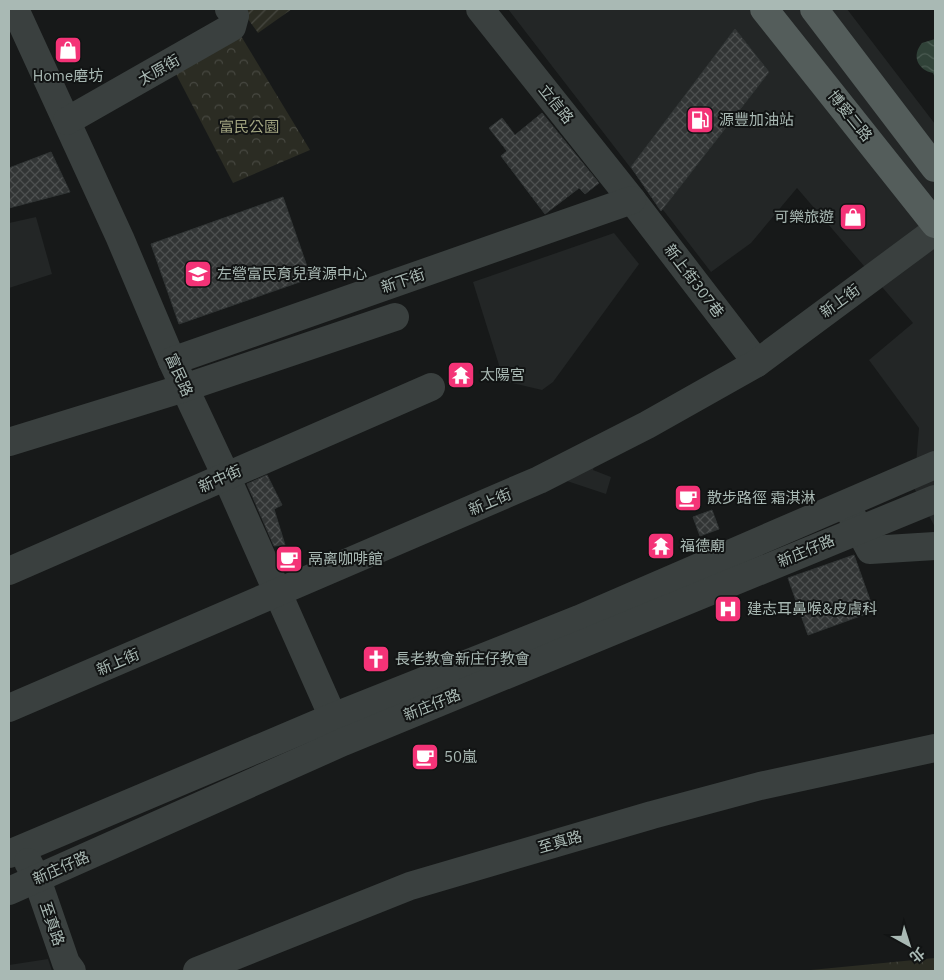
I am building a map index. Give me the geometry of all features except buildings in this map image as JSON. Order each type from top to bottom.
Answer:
[{"type":"main road","name":"博愛二路","points":[[764,9],[935,224]]},
{"type":"main road","points":[[814,9],[935,168]]},
{"type":"street","name":"富民路","points":[[15,9],[67,121],[184,388],[226,476],[338,729]]},
{"type":"street","name":"太原街","points":[[67,121],[232,27],[234,16],[229,9]]},
{"type":"street","name":"立信路","points":[[480,9],[632,200]]},
{"type":"street","name":"新下街","points":[[172,361],[632,200]]},
{"type":"street","name":"新上街307巷","points":[[632,200],[757,363]]},
{"type":"street","name":"新上街","points":[[9,708],[539,480],[647,425],[757,363],[935,231]]},
{"type":"street","points":[[9,442],[184,388],[395,318]]},
{"type":"street","name":"新中街","points":[[9,571],[431,387]]},
{"type":"street","name":"新庄仔路","points":[[9,891],[37,879],[338,729],[579,619],[935,465]]},
{"type":"street","name":"新庄仔路","points":[[15,851],[935,499]]},
{"type":"street","points":[[846,504],[870,550],[935,546]]},
{"type":"street","name":"至真路","points":[[197,971],[410,886],[652,815],[760,786],[935,748]]},
{"type":"street","name":"至真路","points":[[15,851],[37,879],[66,963],[72,971]]},
{"type":"shaded area","points":[[508,9],[847,9],[935,124],[935,527],[914,488],[919,428],[869,360],[913,323],[797,188],[751,243],[711,272]]},
{"type":"shaded area","points":[[36,217],[52,274],[9,288],[9,223]]},
{"type":"shaded area","points":[[614,233],[639,264],[553,382],[542,390],[504,381],[473,282]]},
{"type":"shaded area","points":[[597,458],[593,470],[611,477],[606,494],[567,481]]},
{"type":"shaded area","points":[[48,959],[52,971],[9,971],[9,965]]},
{"type":"green space","points":[[241,9],[292,9],[258,33]]},
{"type":"green space","name":"富民公園","points":[[241,36],[310,150],[233,183],[176,74]]},
{"type":"green space","points":[[935,958],[935,971],[806,971],[811,970]]},
{"type":"water","points":[[935,39],[935,78],[933,73],[920,66],[917,53],[922,43]]},
{"type":"place","name":"Home磨坊","points":[[68,50]]},
{"type":"place","name":"源豐加油站","points":[[700,120]]},
{"type":"place","name":"可樂旅遊","points":[[853,217]]},
{"type":"place","name":"左營富民育兒資源中心","points":[[198,274]]},
{"type":"place","name":"太陽宮","points":[[461,375]]},
{"type":"place","name":"散步路徑 霜淇淋","points":[[688,498]]},
{"type":"place","name":"福德廟","points":[[661,546]]},
{"type":"place","name":"鬲离咖啡館","points":[[289,559]]},
{"type":"place","name":"建志耳鼻喉&皮膚科","points":[[728,609]]},
{"type":"place","name":"長老教會新庄仔教會","points":[[376,659]]},
{"type":"place","name":"50嵐","points":[[425,757]]}]
